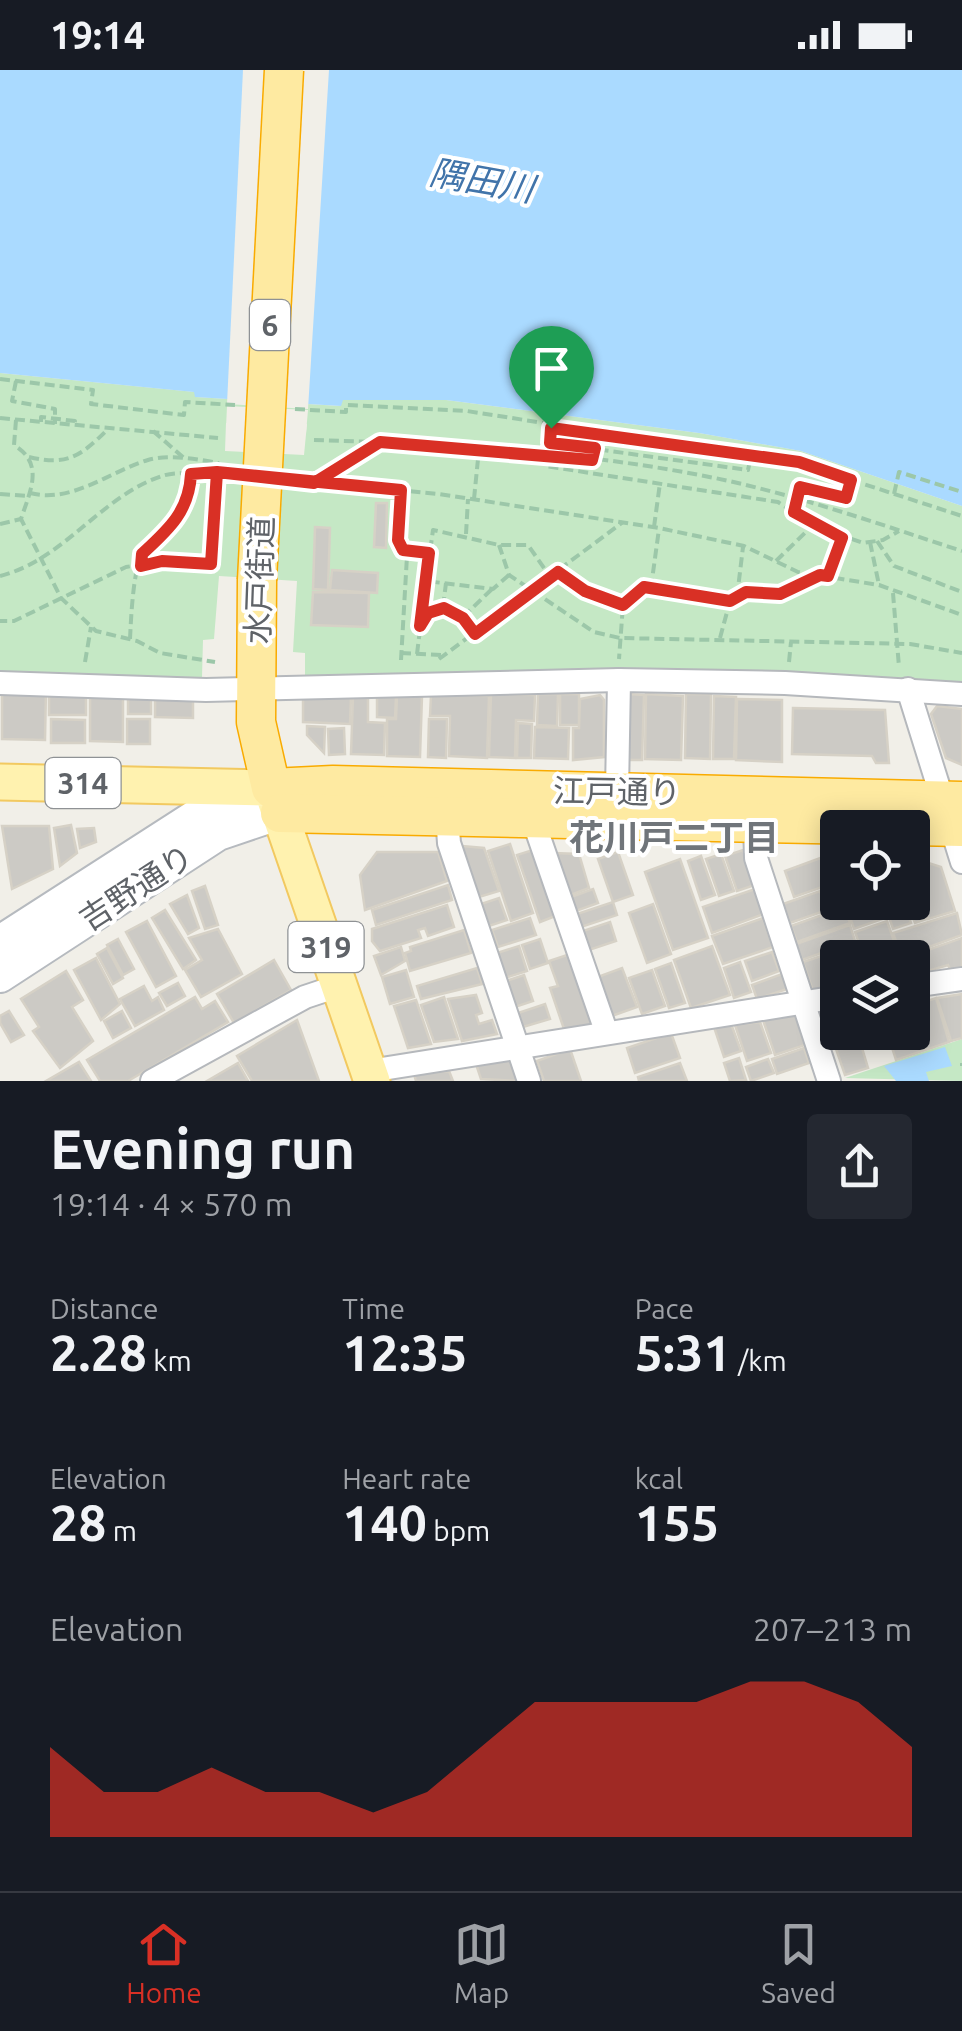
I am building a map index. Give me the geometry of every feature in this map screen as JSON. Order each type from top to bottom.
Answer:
[{"type":"highway","name":"水戸街道","points":[[276,800],[258,732],[255,688],[257,580],[284,70]]},
{"type":"highway","name":"江戸通り","points":[[276,800],[333,784],[617,791],[953,813]]},
{"type":"highway","name":"江戸通り","points":[[276,800],[448,816],[755,822],[953,813]]},
{"type":"main road","name":"314","points":[[0,782],[166,786],[276,800]]},
{"type":"main road","name":"314","points":[[166,786],[226,802],[276,800]]},
{"type":"main road","name":"吉野通り","points":[[0,976],[276,800]]},
{"type":"main road","name":"319","points":[[276,800],[370,1076]]},
{"type":"main road","name":"吉野通り","points":[[0,942],[196,816],[226,802]]},
{"type":"street","points":[[617,791],[619,672]]},
{"type":"street","points":[[0,683],[255,688],[619,672],[904,680],[962,694]]},
{"type":"street","points":[[904,680],[953,813],[962,862]]},
{"type":"street","points":[[448,816],[450,843],[529,1081]]},
{"type":"street","points":[[532,817],[606,1031]]},
{"type":"street","points":[[755,822],[756,858],[829,1081]]},
{"type":"street","points":[[930,983],[962,979]]},
{"type":"street","points":[[152,1081],[305,997],[338,986]]},
{"type":"street","points":[[370,1076],[517,1045],[820,1000]]},
{"type":"path","points":[[0,379],[93,390],[91,404],[146,410],[184,414],[185,402],[239,405]]},
{"type":"path","points":[[16,381],[12,401],[55,409],[56,421]]},
{"type":"path","points":[[292,409],[346,412],[346,405],[467,411],[551,428],[799,462],[962,516]]},
{"type":"path","points":[[0,418],[218,438]]},
{"type":"path","points":[[16,420],[14,446],[29,457],[57,464],[70,461],[108,429]]},
{"type":"path","points":[[551,428],[550,443],[748,470],[751,456]]},
{"type":"path","points":[[153,432],[184,458]]},
{"type":"path","points":[[314,440],[542,455],[726,481],[798,498],[962,551]]},
{"type":"path","points":[[314,483],[380,442]]},
{"type":"path","points":[[592,460],[595,448]]},
{"type":"path","points":[[466,534],[479,449]]},
{"type":"path","points":[[542,455],[545,466],[778,502],[812,526],[842,538],[874,541],[899,530]]},
{"type":"path","points":[[29,457],[35,472],[21,519],[61,598],[91,627],[160,653],[215,662]]},
{"type":"path","points":[[0,494],[42,496],[77,489],[150,459],[218,463],[211,564],[162,561],[126,567],[14,621],[0,621]]},
{"type":"path","points":[[894,494],[899,472],[962,492]]},
{"type":"path","points":[[0,576],[42,558],[136,489],[164,474],[236,474]]},
{"type":"path","points":[[130,639],[142,554],[172,526],[190,499],[191,474]]},
{"type":"path","points":[[275,479],[471,499],[656,528],[744,546],[798,572],[878,585],[962,615]]},
{"type":"path","points":[[794,512],[800,487],[846,498],[851,480]]},
{"type":"path","points":[[619,672],[623,605],[652,580],[660,484]]},
{"type":"path","points":[[401,490],[401,665]]},
{"type":"path","points":[[0,524],[21,519]]},
{"type":"path","points":[[431,665],[623,522]]},
{"type":"path","points":[[776,561],[812,526]]},
{"type":"path","points":[[417,654],[432,530],[466,534],[499,545],[528,546],[550,578]]},
{"type":"path","points":[[828,576],[842,538]]},
{"type":"path","points":[[874,541],[878,585]]},
{"type":"path","points":[[874,541],[894,566],[962,592]]},
{"type":"path","points":[[499,545],[508,575],[594,632],[620,638],[910,644],[962,653]]},
{"type":"path","points":[[737,597],[744,546]]},
{"type":"path","points":[[403,550],[429,553]]},
{"type":"path","points":[[558,572],[585,591],[623,605]]},
{"type":"path","points":[[463,618],[508,575]]},
{"type":"path","points":[[644,587],[730,601],[746,592],[780,594],[820,575]]},
{"type":"path","points":[[426,581],[493,588]]},
{"type":"path","points":[[444,608],[446,583]]},
{"type":"path","points":[[893,592],[894,646],[904,680]]},
{"type":"path","points":[[720,638],[730,601]]},
{"type":"path","points":[[420,626],[428,613],[444,608],[463,618],[475,634]]},
{"type":"path","points":[[84,668],[91,627]]},
{"type":"path","points":[[789,668],[790,642]]},
{"type":"path","points":[[401,653],[444,656]]},
{"type":"green space","points":[[0,373],[195,392],[196,397],[340,406],[342,400],[446,400],[699,433],[801,451],[962,506],[962,686],[305,675],[305,653],[293,652],[297,581],[219,576],[214,639],[203,640],[202,677],[0,676]],"holes":[[[226,423],[307,424],[304,455],[225,451]]]},
{"type":"green space","points":[[962,1039],[962,1081],[845,1078],[930,1050]]},
{"type":"water","name":"隅田川","points":[[0,70],[962,70],[962,506],[801,451],[699,433],[446,400],[343,400],[341,406],[195,397],[194,392],[0,373]]},
{"type":"water","points":[[945,1047],[952,1066],[926,1072],[929,1081],[896,1081],[884,1066]]},
{"type":"pier","points":[[243,70],[329,70],[308,409],[227,404]]},
{"type":"pier","points":[[227,406],[308,410],[306,433],[226,428]]},
{"type":"building","points":[[376,503],[387,503],[386,548],[374,547]]},
{"type":"building","points":[[315,527],[330,528],[328,590],[313,589]]},
{"type":"building","points":[[332,570],[378,573],[377,593],[330,590]]},
{"type":"building","points":[[313,592],[369,593],[368,627],[311,625]]},
{"type":"building","points":[[2,688],[46,689],[45,740],[2,739]]},
{"type":"building","points":[[49,689],[86,690],[86,715],[49,715]]},
{"type":"building","points":[[90,690],[123,691],[123,742],[90,741]]},
{"type":"building","points":[[128,692],[151,692],[151,714],[128,714]]},
{"type":"building","points":[[155,692],[193,692],[193,718],[155,717]]},
{"type":"building","points":[[491,694],[535,695],[534,721],[516,720],[515,758],[489,757]]},
{"type":"building","points":[[538,694],[558,694],[557,726],[537,725]]},
{"type":"building","points":[[560,694],[579,694],[579,725],[560,725]]},
{"type":"building","points":[[628,694],[644,695],[642,760],[626,760]]},
{"type":"building","points":[[646,694],[683,696],[681,760],[645,759]]},
{"type":"building","points":[[686,694],[711,694],[710,759],[685,758]]},
{"type":"building","points":[[303,695],[351,696],[350,724],[303,722]]},
{"type":"building","points":[[397,695],[422,696],[420,757],[387,756],[387,719],[396,719]]},
{"type":"building","points":[[431,695],[489,696],[487,758],[449,756],[450,716],[430,716]]},
{"type":"building","points":[[600,695],[604,700],[604,757],[573,760],[573,728],[579,728],[580,699]]},
{"type":"building","points":[[353,696],[368,697],[368,722],[385,723],[384,755],[351,754]]},
{"type":"building","points":[[377,696],[396,697],[395,718],[377,717]]},
{"type":"building","points":[[714,696],[736,697],[734,759],[713,759]]},
{"type":"building","points":[[737,699],[782,700],[782,762],[736,760]]},
{"type":"building","points":[[937,706],[962,709],[962,765],[946,758],[931,714]]},
{"type":"building","points":[[793,708],[885,710],[889,763],[876,763],[872,756],[792,754]]},
{"type":"building","points":[[51,719],[85,720],[85,743],[51,743]]},
{"type":"building","points":[[127,719],[150,719],[150,744],[127,744]]},
{"type":"building","points":[[429,719],[447,719],[446,758],[428,757]]},
{"type":"building","points":[[518,723],[532,724],[531,758],[517,758]]},
{"type":"building","points":[[307,726],[325,727],[324,753],[307,735]]},
{"type":"building","points":[[535,727],[569,728],[568,759],[534,758]]},
{"type":"building","points":[[344,728],[345,754],[329,755],[328,729]]},
{"type":"building","points":[[71,825],[77,853],[60,866],[54,828]]},
{"type":"building","points":[[2,826],[49,826],[53,869],[12,889]]},
{"type":"building","points":[[94,828],[96,842],[80,848],[77,829]]},
{"type":"building","points":[[510,844],[533,913],[511,921],[488,851]]},
{"type":"building","points":[[462,846],[484,848],[499,891],[479,897]]},
{"type":"building","points":[[536,849],[558,915],[540,922],[517,855]]},
{"type":"building","points":[[743,850],[755,885],[737,891],[725,856]]},
{"type":"building","points":[[377,852],[438,852],[447,881],[365,910],[360,875]]},
{"type":"building","points":[[618,852],[633,895],[613,902],[598,859]]},
{"type":"building","points":[[554,853],[579,854],[589,888],[568,896]]},
{"type":"building","points":[[721,854],[734,891],[719,896],[706,859]]},
{"type":"building","points":[[701,856],[715,895],[701,900],[688,861]]},
{"type":"building","points":[[820,858],[820,888],[794,897],[785,871]]},
{"type":"building","points":[[680,859],[708,938],[673,950],[645,872]]},
{"type":"building","points":[[930,864],[941,867],[955,911],[930,918]]},
{"type":"building","points":[[448,885],[452,900],[376,925],[372,910]]},
{"type":"building","points":[[205,886],[218,925],[205,929],[192,891]]},
{"type":"building","points":[[593,889],[598,903],[576,911],[571,897]]},
{"type":"building","points":[[755,889],[764,914],[712,933],[703,907]]},
{"type":"building","points":[[820,891],[820,912],[790,923],[783,904]]},
{"type":"building","points":[[187,895],[199,928],[188,934],[170,904]]},
{"type":"building","points":[[499,898],[507,920],[489,926],[481,904]]},
{"type":"building","points":[[613,902],[617,915],[581,927],[577,914]]},
{"type":"building","points":[[653,904],[671,954],[647,963],[629,913]]},
{"type":"building","points":[[447,905],[454,927],[428,936],[425,928],[418,930],[421,938],[380,951],[372,941],[372,929]]},
{"type":"building","points":[[165,910],[196,960],[183,969],[152,918]]},
{"type":"building","points":[[957,913],[962,935],[930,947],[930,940],[896,940],[893,933]]},
{"type":"building","points":[[820,916],[820,920],[850,923],[797,942],[791,926]]},
{"type":"building","points":[[530,918],[536,935],[498,947],[492,930]]},
{"type":"building","points":[[763,918],[773,947],[723,964],[712,936]]},
{"type":"building","points":[[851,920],[879,920],[854,929]]},
{"type":"building","points":[[890,920],[910,920],[911,923],[893,929]]},
{"type":"building","points":[[147,921],[176,976],[156,987],[126,932]]},
{"type":"building","points":[[887,921],[894,940],[858,940],[855,932]]},
{"type":"building","points":[[610,922],[616,941],[589,950],[583,931]]},
{"type":"building","points":[[850,925],[855,940],[820,940],[820,954],[802,960],[796,944]]},
{"type":"building","points":[[218,929],[242,974],[201,997],[185,970],[202,960],[189,938]]},
{"type":"building","points":[[464,930],[471,953],[410,971],[405,953],[411,951],[410,947]]},
{"type":"building","points":[[962,938],[962,969],[951,971],[948,965],[930,970],[930,949]]},
{"type":"building","points":[[118,939],[134,969],[123,975],[107,945]]},
{"type":"building","points":[[540,939],[548,963],[530,969],[522,945]]},
{"type":"building","points":[[519,946],[527,971],[505,978],[497,953]]},
{"type":"building","points":[[712,946],[730,995],[691,1008],[674,960]]},
{"type":"building","points":[[401,947],[405,961],[381,975],[374,956]]},
{"type":"building","points":[[107,948],[123,978],[113,984],[97,954]]},
{"type":"building","points":[[772,952],[779,971],[752,981],[745,961]]},
{"type":"building","points":[[573,953],[597,1024],[564,1029],[550,988],[558,986],[549,961]]},
{"type":"building","points":[[820,956],[820,990],[813,991],[803,962]]},
{"type":"building","points":[[96,958],[120,1004],[101,1020],[74,970]]},
{"type":"building","points":[[274,960],[291,990],[234,1023],[217,994]]},
{"type":"building","points":[[740,962],[751,992],[734,998],[724,968]]},
{"type":"building","points":[[671,963],[685,1003],[669,1008],[655,969]]},
{"type":"building","points":[[477,968],[482,984],[421,999],[417,986]]},
{"type":"building","points":[[622,968],[637,1007],[609,1017],[595,978]]},
{"type":"building","points":[[406,970],[414,997],[390,1004],[382,977]]},
{"type":"building","points":[[652,970],[665,1006],[642,1014],[629,978]]},
{"type":"building","points":[[66,971],[83,1000],[72,1007],[93,1041],[60,1068],[33,1031],[39,1027],[21,999]]},
{"type":"building","points":[[782,974],[787,989],[757,999],[752,985]]},
{"type":"building","points":[[524,975],[533,1001],[515,1007],[506,981]]},
{"type":"building","points":[[178,983],[185,996],[167,1006],[159,993]]},
{"type":"building","points":[[144,986],[152,1001],[158,997],[164,1010],[135,1026],[120,999]]},
{"type":"building","points":[[962,994],[962,1038],[951,1041],[937,998]]},
{"type":"building","points":[[476,995],[482,1013],[476,1015],[479,1024],[492,1020],[497,1034],[462,1041],[448,999]]},
{"type":"building","points":[[195,997],[202,1009],[215,1001],[228,1022],[128,1081],[100,1081],[87,1060]]},
{"type":"building","points":[[444,997],[458,1039],[434,1042],[421,1005]]},
{"type":"building","points":[[936,998],[949,1042],[930,1048],[930,1000]]},
{"type":"building","points":[[416,1000],[431,1044],[408,1048],[394,1006]]},
{"type":"building","points":[[545,1004],[550,1019],[523,1027],[518,1013]]},
{"type":"building","points":[[9,1011],[24,1035],[11,1042],[0,1023],[0,1016]]},
{"type":"building","points":[[122,1011],[131,1028],[113,1038],[104,1021]]},
{"type":"building","points":[[796,1014],[805,1045],[775,1055],[763,1020]]},
{"type":"building","points":[[297,1020],[319,1081],[252,1081],[237,1056]]},
{"type":"building","points":[[730,1021],[741,1051],[724,1057],[714,1027]]},
{"type":"building","points":[[760,1022],[771,1053],[747,1061],[735,1025]]},
{"type":"building","points":[[671,1033],[680,1058],[635,1073],[627,1048]]},
{"type":"building","points":[[804,1048],[809,1063],[777,1074],[772,1059]]},
{"type":"building","points":[[570,1049],[581,1081],[544,1081],[537,1061]]},
{"type":"building","points":[[836,1050],[863,1050],[868,1068],[845,1075]]},
{"type":"building","points":[[893,1050],[925,1050],[896,1060]]},
{"type":"building","points":[[510,1058],[518,1081],[481,1079],[475,1061]]},
{"type":"building","points":[[739,1058],[746,1080],[730,1081],[724,1063]]},
{"type":"building","points":[[768,1059],[774,1073],[751,1081],[746,1067]]},
{"type":"building","points":[[79,1062],[91,1081],[46,1081]]},
{"type":"building","points":[[238,1063],[248,1081],[207,1081]]},
{"type":"building","points":[[680,1063],[687,1081],[639,1081],[638,1077]]},
{"type":"building","points":[[449,1071],[453,1081],[416,1081],[414,1074]]},
{"type":"district","name":"花川戸二丁目","points":[[674,837]]},
{"type":"route","points":[[551,428],[550,443],[595,448],[592,460],[380,442],[314,483],[217,472],[191,474],[190,499],[172,526],[142,554],[141,566],[162,561],[211,564],[217,472],[320,484],[401,490],[398,540],[403,550],[429,553],[420,626],[428,613],[444,608],[463,618],[475,634],[558,572],[585,591],[623,605],[644,587],[730,601],[746,592],[780,594],[820,575],[828,576],[842,538],[812,526],[794,512],[800,487],[846,498],[851,480],[799,462],[551,428]]}]
